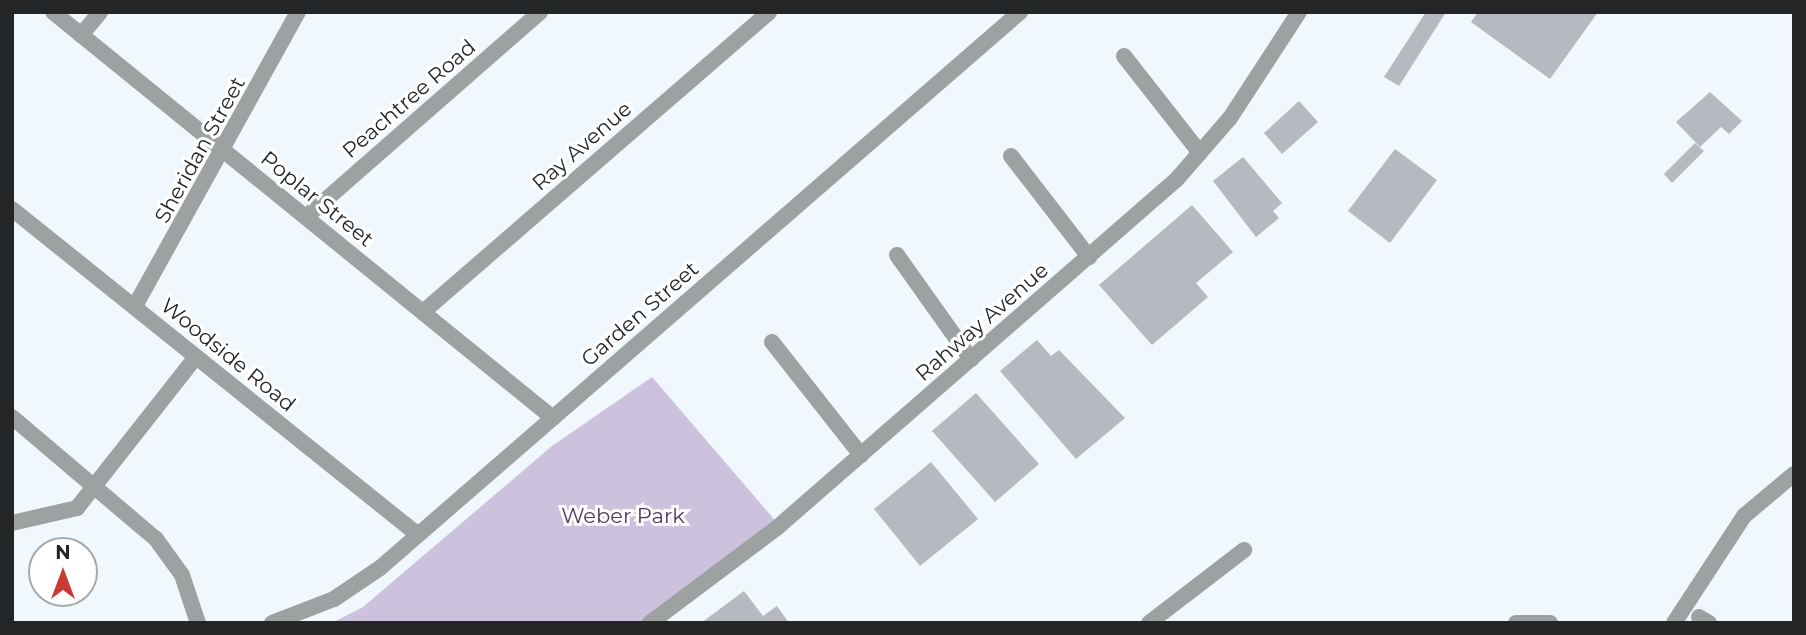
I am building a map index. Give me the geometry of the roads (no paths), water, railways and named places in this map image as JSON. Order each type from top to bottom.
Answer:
[{"type":"street","name":"Poplar Street","points":[[53,12],[553,418]]},
{"type":"street","points":[[81,35],[100,12]]},
{"type":"street","name":"Sheridan Street","points":[[135,306],[225,152],[298,12]]},
{"type":"street","name":"Peachtree Road","points":[[306,217],[541,12]]},
{"type":"street","name":"Ray Avenue","points":[[423,312],[769,12]]},
{"type":"street","name":"Garden Street","points":[[272,623],[359,585],[1020,12]]},
{"type":"street","name":"Rahway Avenue","points":[[650,623],[861,455],[1089,257],[1200,153],[1299,12]]},
{"type":"street","points":[[1124,56],[1200,153]]},
{"type":"street","points":[[1011,156],[1089,257]]},
{"type":"street","name":"Woodside Road","points":[[12,209],[417,534]]},
{"type":"street","points":[[897,256],[971,359]]},
{"type":"street","points":[[772,342],[861,455]]},
{"type":"street","points":[[12,523],[77,508],[195,357]]},
{"type":"street","points":[[12,417],[94,485],[172,559],[198,623]]},
{"type":"street","points":[[1674,623],[1736,526],[1794,474]]},
{"type":"street","points":[[1149,623],[1244,550]]},
{"type":"street","points":[[1516,623],[1549,623]]},
{"type":"park label","name":"Weber Park","points":[[623,516]]}]
